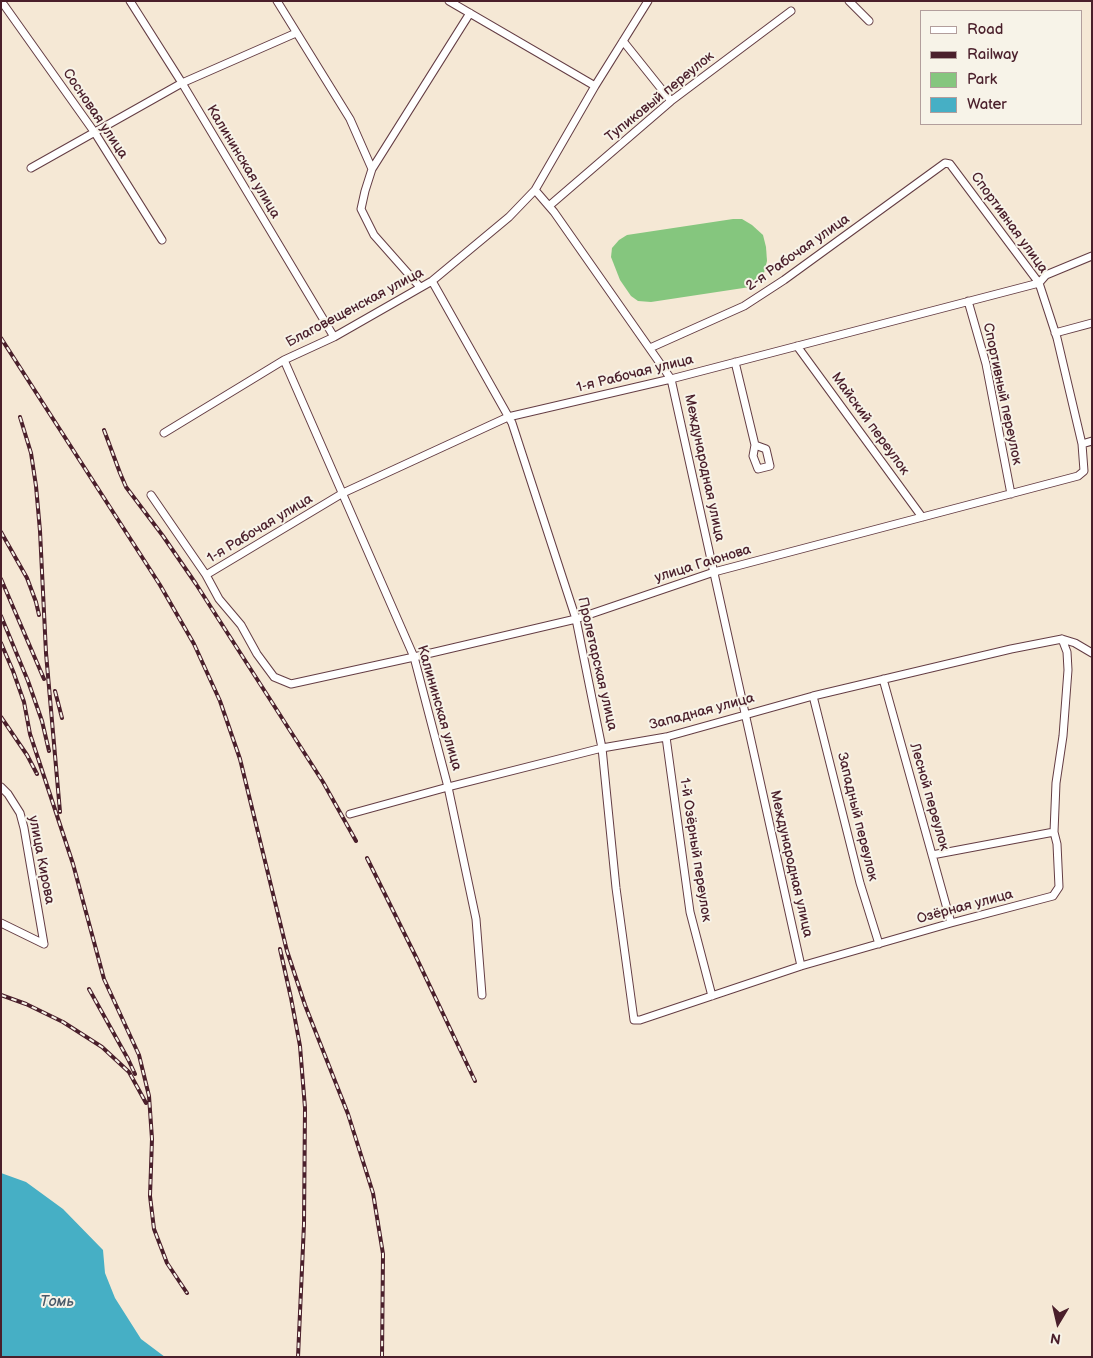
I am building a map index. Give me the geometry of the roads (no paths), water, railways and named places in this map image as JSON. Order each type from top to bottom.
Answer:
[{"type":"street","name":"Калининская улица","points":[[130,1],[182,83],[334,337]]},
{"type":"street","points":[[277,1],[350,119],[372,169]]},
{"type":"street","points":[[449,1],[595,86]]},
{"type":"street","name":"Благовещенская улица","points":[[164,433],[284,360],[334,337],[420,287],[432,282],[508,217],[536,190],[595,86],[648,1]]},
{"type":"street","points":[[849,1],[869,22]]},
{"type":"street","name":"Сосновая улица","points":[[4,6],[95,133],[162,240]]},
{"type":"street","name":"Тупиковый переулок","points":[[549,206],[671,102],[791,11]]},
{"type":"street","points":[[420,287],[374,235],[361,209],[372,169],[470,13]]},
{"type":"street","points":[[31,168],[182,83],[296,33]]},
{"type":"street","points":[[623,41],[671,102]]},
{"type":"street","name":"2-я Рабочая улица","points":[[650,348],[744,306],[784,280],[945,163],[950,164]]},
{"type":"street","name":"Спортивная улица","points":[[950,164],[1039,283],[1055,333],[1082,444]]},
{"type":"street","name":"Международная улица","points":[[536,190],[671,379],[801,966]]},
{"type":"street","name":"1-я Рабочая улица","points":[[206,575],[343,493],[508,417],[671,379],[1039,283],[1046,275],[1092,256]]},
{"type":"street","name":"Пролетарская улица","points":[[432,282],[512,423],[576,619],[602,748],[616,888],[634,1020]]},
{"type":"street","name":"Спортивный переулок","points":[[968,301],[986,364],[1011,494]]},
{"type":"street","points":[[1055,333],[1092,323]]},
{"type":"street","name":"Майский переулок","points":[[797,346],[922,517]]},
{"type":"street","name":"Калининская улица","points":[[284,360],[414,657],[448,787],[476,919],[482,995]]},
{"type":"street","points":[[735,362],[755,445]]},
{"type":"street","points":[[1082,444],[1092,440]]},
{"type":"street","name":"улица Гаюнова","points":[[206,575],[219,599],[241,626],[274,678],[291,684],[576,619],[714,572],[1078,476],[1084,471],[1082,444]]},
{"type":"street","points":[[151,495],[206,575]]},
{"type":"street","points":[[1062,639],[1075,643],[1092,653]]},
{"type":"street","name":"Западная улица","points":[[350,814],[602,748],[666,737],[814,696],[1011,649],[1062,639]]},
{"type":"street","name":"Озёрная улица","points":[[634,1020],[640,1020],[801,966],[951,922],[1053,896],[1058,887],[1057,844],[1054,832],[1056,783],[1067,696],[1067,652],[1062,639]]},
{"type":"street","name":"Лесной переулок","points":[[883,679],[951,922]]},
{"type":"street","name":"Западный переулок","points":[[814,696],[860,883],[879,944]]},
{"type":"street","name":"1-й Озёрный переулок","points":[[666,737],[688,902],[712,996]]},
{"type":"street","name":"улица Кирова","points":[[1,787],[8,794],[20,813],[44,944],[1,924]]},
{"type":"street","points":[[932,855],[1054,832]]},
{"type":"water","name":"Томь","points":[[1,1173],[26,1182],[63,1209],[103,1250],[105,1273],[115,1298],[141,1339],[165,1357],[1,1357]]},
{"type":"railway","points":[[1,338],[160,585],[194,644],[220,701],[240,759],[287,951],[305,1005],[348,1114],[373,1193],[383,1254],[382,1357]]},
{"type":"railway","points":[[20,417],[31,453],[36,486],[46,653],[60,812]]},
{"type":"railway","points":[[104,430],[126,487],[196,584],[323,782],[356,841]]},
{"type":"railway","points":[[1,532],[27,578],[39,615]]},
{"type":"railway","points":[[1,579],[44,679]]},
{"type":"railway","points":[[1,616],[28,681],[42,721],[49,751]]},
{"type":"railway","points":[[1,643],[24,702],[30,734],[73,864],[104,979],[139,1055],[149,1096],[152,1139],[150,1196],[154,1229],[167,1263],[187,1293]]},
{"type":"railway","points":[[55,691],[62,718]]},
{"type":"railway","points":[[1,717],[27,755],[37,774]]},
{"type":"railway","points":[[367,858],[475,1081]]},
{"type":"railway","points":[[280,949],[300,1046],[305,1108],[304,1224],[298,1357]]},
{"type":"railway","points":[[89,989],[135,1074]]},
{"type":"railway","points":[[1,995],[26,1004],[63,1022],[102,1047],[129,1072],[146,1103]]}]
